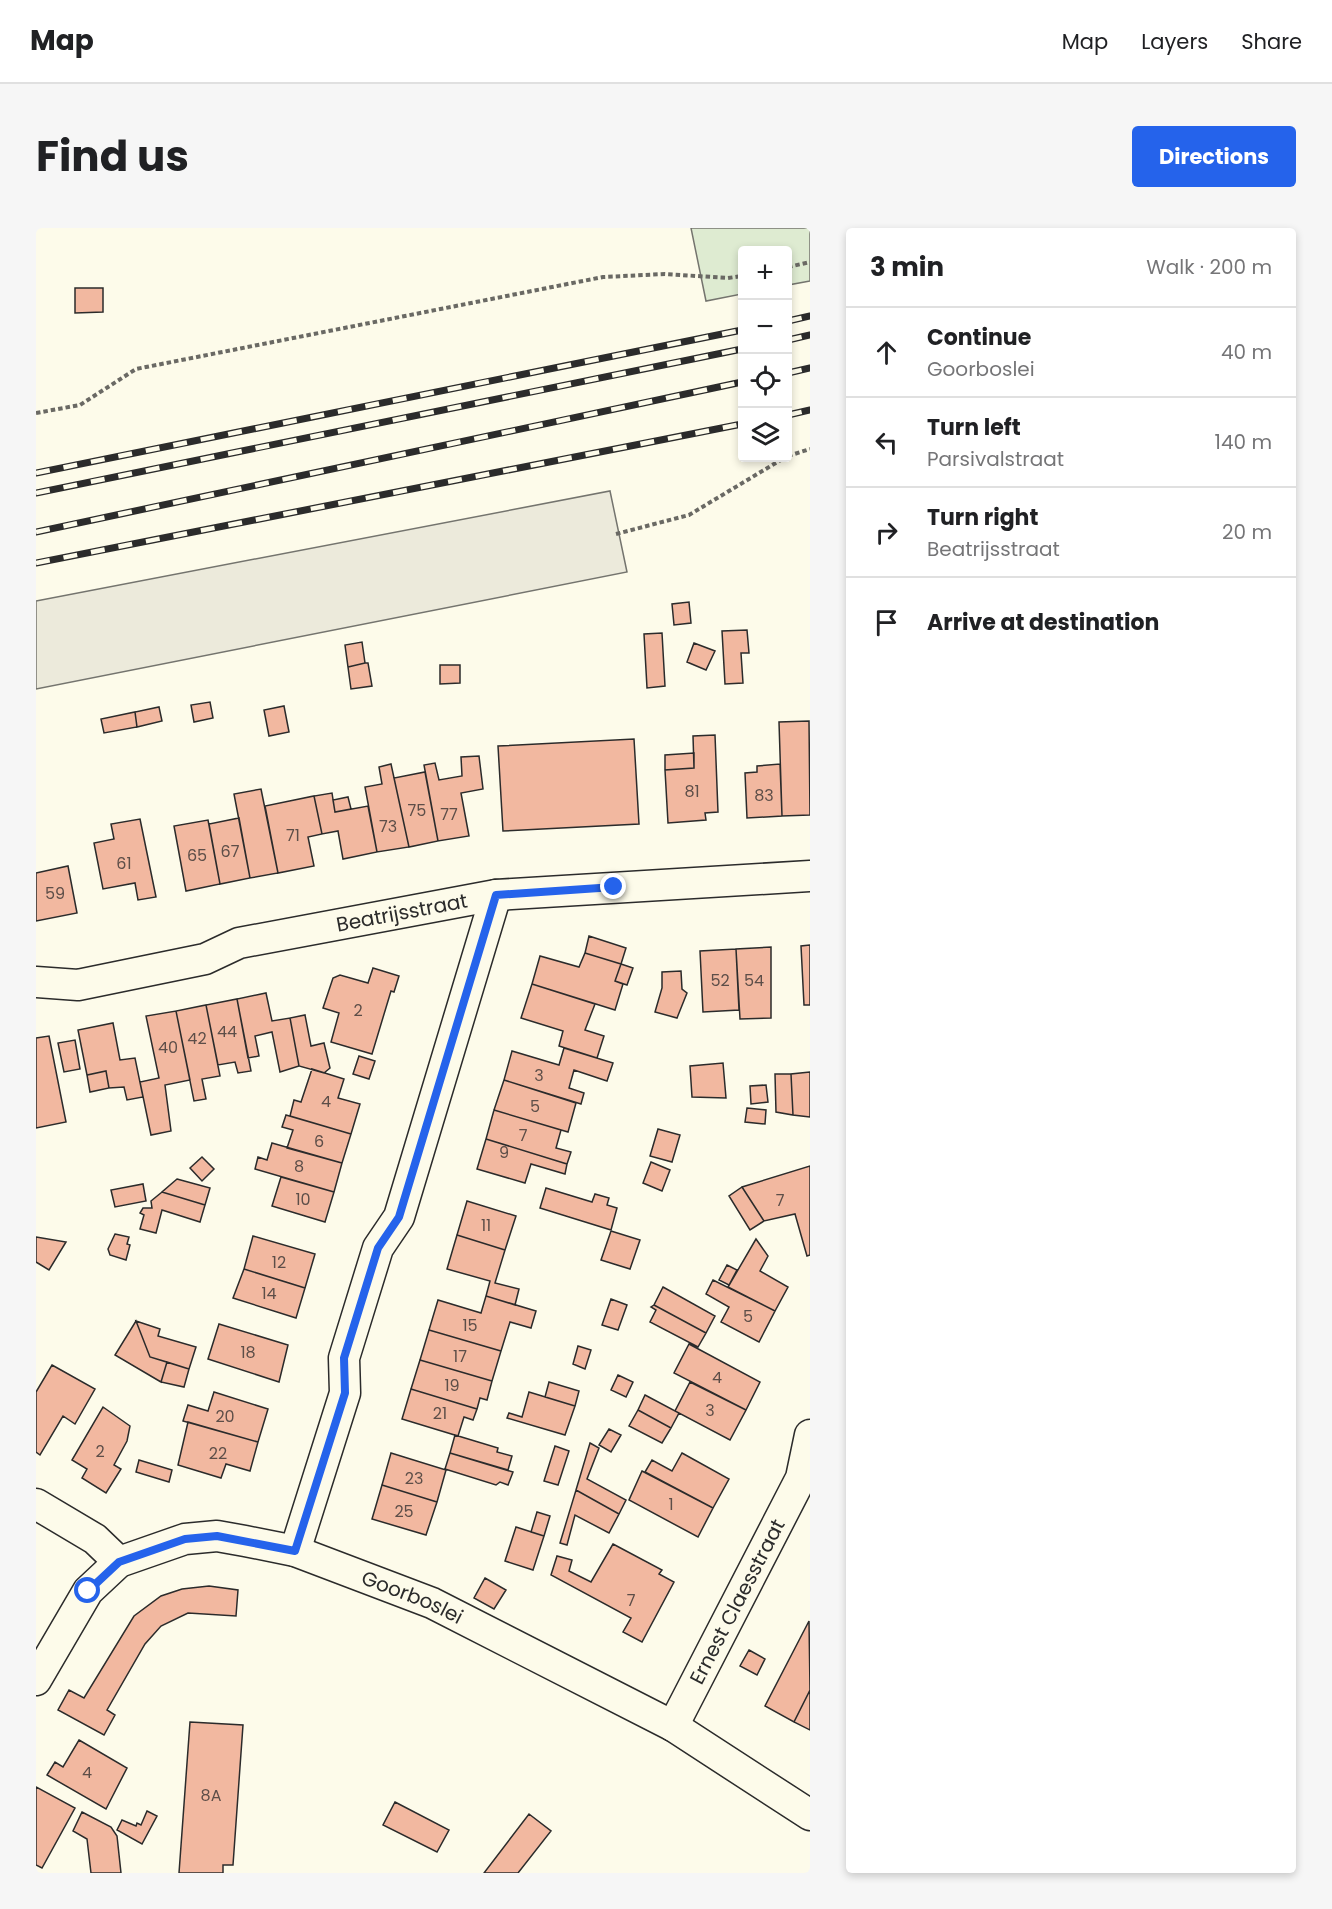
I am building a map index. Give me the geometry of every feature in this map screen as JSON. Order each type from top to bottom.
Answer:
[{"type":"street","name":"Beatrijsstraat","points":[[36,982],[78,985],[205,959],[239,943],[496,895],[810,876]]},
{"type":"street","points":[[295,1551],[345,1393],[344,1358],[378,1248],[399,1217],[496,895]]},
{"type":"street","name":"Ernest Claesstraat","points":[[673,1726],[805,1474],[810,1435]]},
{"type":"street","points":[[36,1504],[94,1539],[119,1562]]},
{"type":"street","name":"Goorboslei","points":[[36,1680],[88,1591],[119,1562],[185,1539],[217,1536],[295,1551],[432,1603],[673,1726],[810,1815]]},
{"type":"path","points":[[792,266],[810,262]]},
{"type":"path","points":[[36,413],[80,405],[136,369],[579,282],[665,274],[728,279],[738,277]]},
{"type":"path","points":[[792,455],[810,449]]},
{"type":"path","points":[[616,534],[689,515],[778,462]]},
{"type":"green space","points":[[691,228],[810,228],[810,281],[792,284],[792,246],[738,246],[738,295],[706,301]]},
{"type":"shaded area","points":[[610,491],[627,572],[36,689],[36,601]]},
{"type":"building","points":[[75,288],[103,288],[103,312],[75,313]]},
{"type":"building","points":[[689,602],[691,623],[674,625],[672,604]]},
{"type":"building","points":[[747,630],[749,653],[741,653],[743,683],[725,684],[722,631]]},
{"type":"building","points":[[662,633],[665,686],[647,688],[644,634]]},
{"type":"building","points":[[362,642],[365,663],[348,667],[345,645]]},
{"type":"building","points":[[694,643],[715,651],[706,670],[687,662]]},
{"type":"building","points":[[368,663],[372,686],[351,689],[348,667]]},
{"type":"building","points":[[440,665],[460,665],[460,683],[440,684]]},
{"type":"building","points":[[210,702],[213,718],[194,722],[191,705]]},
{"type":"building","points":[[284,706],[289,732],[269,736],[264,710]]},
{"type":"building","points":[[159,707],[162,721],[137,727],[135,712]]},
{"type":"building","points":[[135,712],[137,727],[104,733],[101,719]]},
{"type":"building","points":[[809,721],[810,815],[782,816],[779,722]]},
{"type":"building","points":[[715,735],[718,812],[705,813],[706,820],[668,823],[665,770],[694,768],[693,736]]},
{"type":"building","points":[[634,739],[639,824],[503,831],[498,746]]},
{"type":"building","points":[[694,753],[694,768],[665,770],[665,755]]},
{"type":"building","points":[[479,756],[483,789],[461,793],[469,836],[438,841],[424,765],[435,763],[439,780],[462,776],[461,757]]},
{"type":"building","points":[[391,764],[409,847],[377,852],[365,787],[382,784],[379,767]]},
{"type":"building","points":[[780,764],[782,816],[747,818],[745,773],[757,772],[757,766]]},
{"type":"building","points":[[425,772],[438,841],[409,847],[394,778]]},
{"type":"building","points":[[261,789],[278,873],[250,878],[234,794]]},
{"type":"building","points":[[332,793],[335,812],[368,806],[377,852],[343,859],[338,831],[322,834],[314,796]]},
{"type":"building","points":[[314,796],[322,834],[308,837],[314,866],[278,873],[265,806]]},
{"type":"building","points":[[348,797],[351,809],[335,812],[333,800]]},
{"type":"building","points":[[239,818],[250,878],[220,884],[209,824]]},
{"type":"building","points":[[140,819],[156,897],[138,900],[135,883],[103,889],[94,843],[114,839],[111,824]]},
{"type":"building","points":[[208,820],[220,884],[186,891],[174,826]]},
{"type":"building","points":[[68,866],[77,913],[36,921],[36,873]]},
{"type":"building","points":[[589,936],[626,948],[621,964],[585,953]]},
{"type":"building","points":[[810,945],[810,1005],[804,1005],[801,946]]},
{"type":"building","points":[[771,947],[771,1018],[740,1019],[736,949]]},
{"type":"building","points":[[736,949],[739,1010],[703,1012],[700,951]]},
{"type":"building","points":[[585,953],[621,964],[615,981],[623,984],[615,1010],[532,984],[540,956],[579,967]]},
{"type":"building","points":[[621,964],[633,968],[627,985],[615,981]]},
{"type":"building","points":[[373,968],[399,976],[394,992],[391,991],[372,1054],[331,1042],[339,1013],[323,1008],[333,978],[340,975],[368,983]]},
{"type":"building","points":[[681,971],[682,989],[687,993],[677,1018],[655,1012],[662,988],[662,972]]},
{"type":"building","points":[[532,984],[595,1004],[585,1030],[604,1036],[597,1058],[559,1046],[563,1031],[521,1018]]},
{"type":"building","points":[[266,993],[272,1021],[290,1018],[299,1066],[280,1072],[272,1032],[255,1036],[259,1056],[248,1058],[237,999]]},
{"type":"building","points":[[237,999],[251,1071],[238,1073],[235,1062],[218,1065],[206,1005]]},
{"type":"building","points":[[206,1005],[220,1076],[202,1079],[206,1099],[194,1101],[176,1011]]},
{"type":"building","points":[[176,1011],[190,1080],[165,1085],[171,1131],[151,1135],[140,1082],[159,1078],[146,1016]]},
{"type":"building","points":[[305,1015],[311,1046],[324,1043],[330,1068],[324,1073],[299,1066],[290,1018]]},
{"type":"building","points":[[113,1023],[120,1060],[135,1058],[143,1097],[127,1100],[124,1087],[109,1088],[106,1071],[87,1075],[78,1030]]},
{"type":"building","points":[[49,1036],[66,1122],[36,1128],[36,1038]]},
{"type":"building","points":[[75,1040],[80,1069],[64,1072],[58,1043]]},
{"type":"building","points":[[564,1048],[613,1063],[607,1081],[574,1070],[569,1088],[584,1093],[581,1104],[504,1080],[512,1051],[559,1065]]},
{"type":"building","points":[[359,1056],[375,1061],[369,1079],[353,1074]]},
{"type":"building","points":[[723,1063],[726,1098],[692,1097],[690,1066]]},
{"type":"building","points":[[312,1069],[344,1079],[338,1098],[360,1104],[351,1134],[290,1116],[294,1100],[301,1102]]},
{"type":"building","points":[[106,1071],[109,1088],[90,1092],[87,1075]]},
{"type":"building","points":[[810,1072],[810,1117],[793,1115],[791,1074]]},
{"type":"building","points":[[775,1074],[791,1074],[793,1115],[776,1112]]},
{"type":"building","points":[[504,1080],[576,1103],[568,1132],[494,1110]]},
{"type":"building","points":[[766,1085],[768,1102],[751,1104],[750,1086]]},
{"type":"building","points":[[747,1108],[766,1110],[765,1124],[745,1122]]},
{"type":"building","points":[[494,1110],[561,1130],[556,1148],[571,1152],[567,1164],[486,1139]]},
{"type":"building","points":[[286,1115],[351,1134],[342,1163],[287,1148],[293,1130],[282,1127]]},
{"type":"building","points":[[658,1129],[680,1135],[672,1162],[650,1156]]},
{"type":"building","points":[[486,1139],[567,1164],[565,1174],[531,1164],[525,1183],[477,1169]]},
{"type":"building","points":[[272,1143],[342,1163],[334,1192],[255,1169],[258,1157],[267,1160]]},
{"type":"building","points":[[202,1157],[214,1169],[202,1181],[190,1168]]},
{"type":"building","points":[[651,1162],[670,1170],[662,1191],[643,1183]]},
{"type":"building","points":[[810,1166],[810,1255],[807,1256],[795,1214],[764,1221],[742,1187]]},
{"type":"building","points":[[281,1177],[334,1192],[325,1222],[272,1206]]},
{"type":"building","points":[[177,1179],[210,1188],[205,1205],[162,1192]]},
{"type":"building","points":[[143,1184],[146,1201],[115,1207],[111,1190]]},
{"type":"building","points":[[742,1187],[764,1221],[750,1230],[729,1196]]},
{"type":"building","points":[[546,1188],[592,1202],[595,1194],[609,1198],[607,1205],[617,1208],[611,1230],[540,1208]]},
{"type":"building","points":[[162,1192],[205,1205],[200,1222],[162,1210],[156,1233],[140,1229],[144,1215],[140,1213],[143,1208],[152,1208],[151,1201]]},
{"type":"building","points":[[467,1201],[516,1216],[505,1250],[457,1235]]},
{"type":"building","points":[[611,1231],[640,1240],[630,1269],[601,1260]]},
{"type":"building","points":[[115,1234],[129,1237],[127,1244],[130,1245],[126,1260],[110,1255],[108,1249]]},
{"type":"building","points":[[457,1235],[505,1250],[495,1283],[519,1289],[515,1305],[486,1296],[490,1281],[447,1269]]},
{"type":"building","points":[[253,1236],[315,1254],[305,1288],[244,1269]]},
{"type":"building","points":[[36,1237],[66,1242],[49,1270],[36,1262]]},
{"type":"building","points":[[756,1239],[768,1256],[760,1271],[788,1287],[775,1311],[728,1287]]},
{"type":"building","points":[[727,1265],[737,1270],[729,1285],[719,1280]]},
{"type":"building","points":[[244,1269],[305,1288],[296,1318],[233,1298]]},
{"type":"building","points":[[713,1280],[775,1311],[759,1342],[721,1322],[729,1307],[706,1294]]},
{"type":"building","points":[[663,1287],[715,1316],[706,1333],[654,1305]]},
{"type":"building","points":[[486,1296],[536,1311],[531,1328],[510,1322],[501,1351],[429,1330],[438,1300],[481,1313]]},
{"type":"building","points":[[611,1299],[627,1305],[618,1330],[602,1325]]},
{"type":"building","points":[[654,1305],[706,1333],[698,1347],[650,1322],[656,1310],[651,1307]]},
{"type":"building","points":[[136,1321],[150,1357],[167,1362],[161,1382],[115,1355]]},
{"type":"building","points":[[136,1321],[160,1329],[158,1336],[196,1347],[189,1369],[150,1357]]},
{"type":"building","points":[[219,1324],[288,1345],[279,1382],[208,1359]]},
{"type":"building","points":[[429,1330],[501,1351],[492,1381],[420,1360]]},
{"type":"building","points":[[689,1344],[760,1382],[746,1410],[674,1373]]},
{"type":"building","points":[[578,1346],[591,1350],[585,1369],[573,1364]]},
{"type":"building","points":[[420,1360],[492,1381],[487,1400],[480,1398],[477,1409],[411,1389]]},
{"type":"building","points":[[167,1362],[189,1369],[184,1387],[161,1382]]},
{"type":"building","points":[[52,1365],[95,1389],[75,1424],[63,1416],[40,1455],[36,1452],[36,1392]]},
{"type":"building","points":[[618,1375],[633,1382],[626,1397],[611,1390]]},
{"type":"building","points":[[549,1382],[579,1391],[575,1406],[545,1397]]},
{"type":"building","points":[[690,1382],[746,1410],[730,1440],[675,1411]]},
{"type":"building","points":[[411,1389],[477,1409],[473,1420],[464,1417],[458,1436],[402,1419]]},
{"type":"building","points":[[214,1392],[268,1409],[258,1442],[183,1421],[188,1405],[208,1411]]},
{"type":"building","points":[[529,1392],[575,1406],[565,1435],[507,1418],[509,1413],[522,1417]]},
{"type":"building","points":[[645,1395],[679,1413],[671,1428],[638,1410]]},
{"type":"building","points":[[103,1407],[130,1426],[127,1441],[114,1465],[121,1469],[106,1493],[82,1478],[87,1469],[72,1460]]},
{"type":"building","points":[[638,1410],[671,1428],[662,1443],[629,1426]]},
{"type":"building","points":[[188,1422],[258,1442],[250,1471],[226,1464],[221,1478],[178,1465]]},
{"type":"building","points":[[609,1429],[621,1435],[611,1452],[599,1445]]},
{"type":"building","points":[[455,1435],[498,1448],[497,1452],[512,1456],[508,1470],[450,1453]]},
{"type":"building","points":[[590,1443],[599,1448],[587,1479],[626,1500],[619,1514],[576,1490]]},
{"type":"building","points":[[555,1446],[569,1451],[558,1485],[544,1481]]},
{"type":"building","points":[[391,1453],[446,1470],[437,1502],[382,1485]]},
{"type":"building","points":[[450,1453],[513,1472],[508,1485],[500,1482],[496,1485],[445,1469]]},
{"type":"building","points":[[682,1453],[729,1479],[713,1508],[645,1472],[652,1460],[672,1471]]},
{"type":"building","points":[[139,1460],[172,1470],[169,1482],[136,1472]]},
{"type":"building","points":[[642,1471],[713,1508],[698,1537],[629,1500]]},
{"type":"building","points":[[382,1485],[437,1502],[426,1535],[372,1519]]},
{"type":"building","points":[[576,1490],[619,1514],[609,1533],[575,1515],[567,1545],[560,1543]]},
{"type":"building","points":[[537,1512],[550,1516],[544,1536],[531,1532]]},
{"type":"building","points":[[516,1527],[544,1536],[533,1570],[505,1561]]},
{"type":"building","points":[[613,1544],[662,1570],[659,1574],[674,1582],[642,1642],[623,1632],[631,1618],[551,1575],[557,1556],[572,1560],[569,1571],[591,1582]]},
{"type":"building","points":[[485,1578],[506,1590],[494,1609],[474,1598]]},
{"type":"building","points":[[209,1586],[238,1590],[236,1616],[188,1613],[161,1626],[145,1644],[107,1710],[115,1715],[104,1735],[58,1710],[69,1690],[84,1698],[134,1616],[161,1596],[182,1589]]},
{"type":"building","points":[[809,1621],[810,1690],[794,1722],[765,1706]]},
{"type":"building","points":[[749,1650],[765,1659],[757,1675],[740,1666]]},
{"type":"building","points":[[810,1690],[810,1730],[794,1722]]},
{"type":"building","points":[[190,1722],[243,1725],[233,1865],[223,1865],[223,1873],[179,1873]]},
{"type":"building","points":[[79,1740],[127,1768],[106,1809],[47,1775],[55,1762],[63,1767]]},
{"type":"building","points":[[36,1787],[75,1808],[42,1868],[36,1865]]},
{"type":"building","points":[[395,1802],[449,1830],[437,1852],[383,1825]]},
{"type":"building","points":[[147,1811],[157,1816],[142,1844],[117,1830],[122,1820],[136,1826],[137,1823],[141,1825]]},
{"type":"building","points":[[82,1812],[111,1827],[117,1836],[121,1873],[91,1873],[87,1839],[73,1831]]},
{"type":"building","points":[[529,1814],[551,1831],[518,1873],[484,1873]]},
{"type":"railway","points":[[792,320],[810,316]]},
{"type":"railway","points":[[36,473],[738,331]]},
{"type":"railway","points":[[792,339],[810,335]]},
{"type":"railway","points":[[36,493],[738,350]]},
{"type":"railway","points":[[792,372],[810,368]]},
{"type":"railway","points":[[36,532],[738,383]]},
{"type":"railway","points":[[792,414],[810,410]]},
{"type":"railway","points":[[36,563],[738,425]]},
{"type":"route","points":[[88,1591],[119,1562],[185,1539],[217,1536],[295,1551],[345,1393],[344,1358],[378,1248],[399,1217],[496,895],[614,887]]}]
